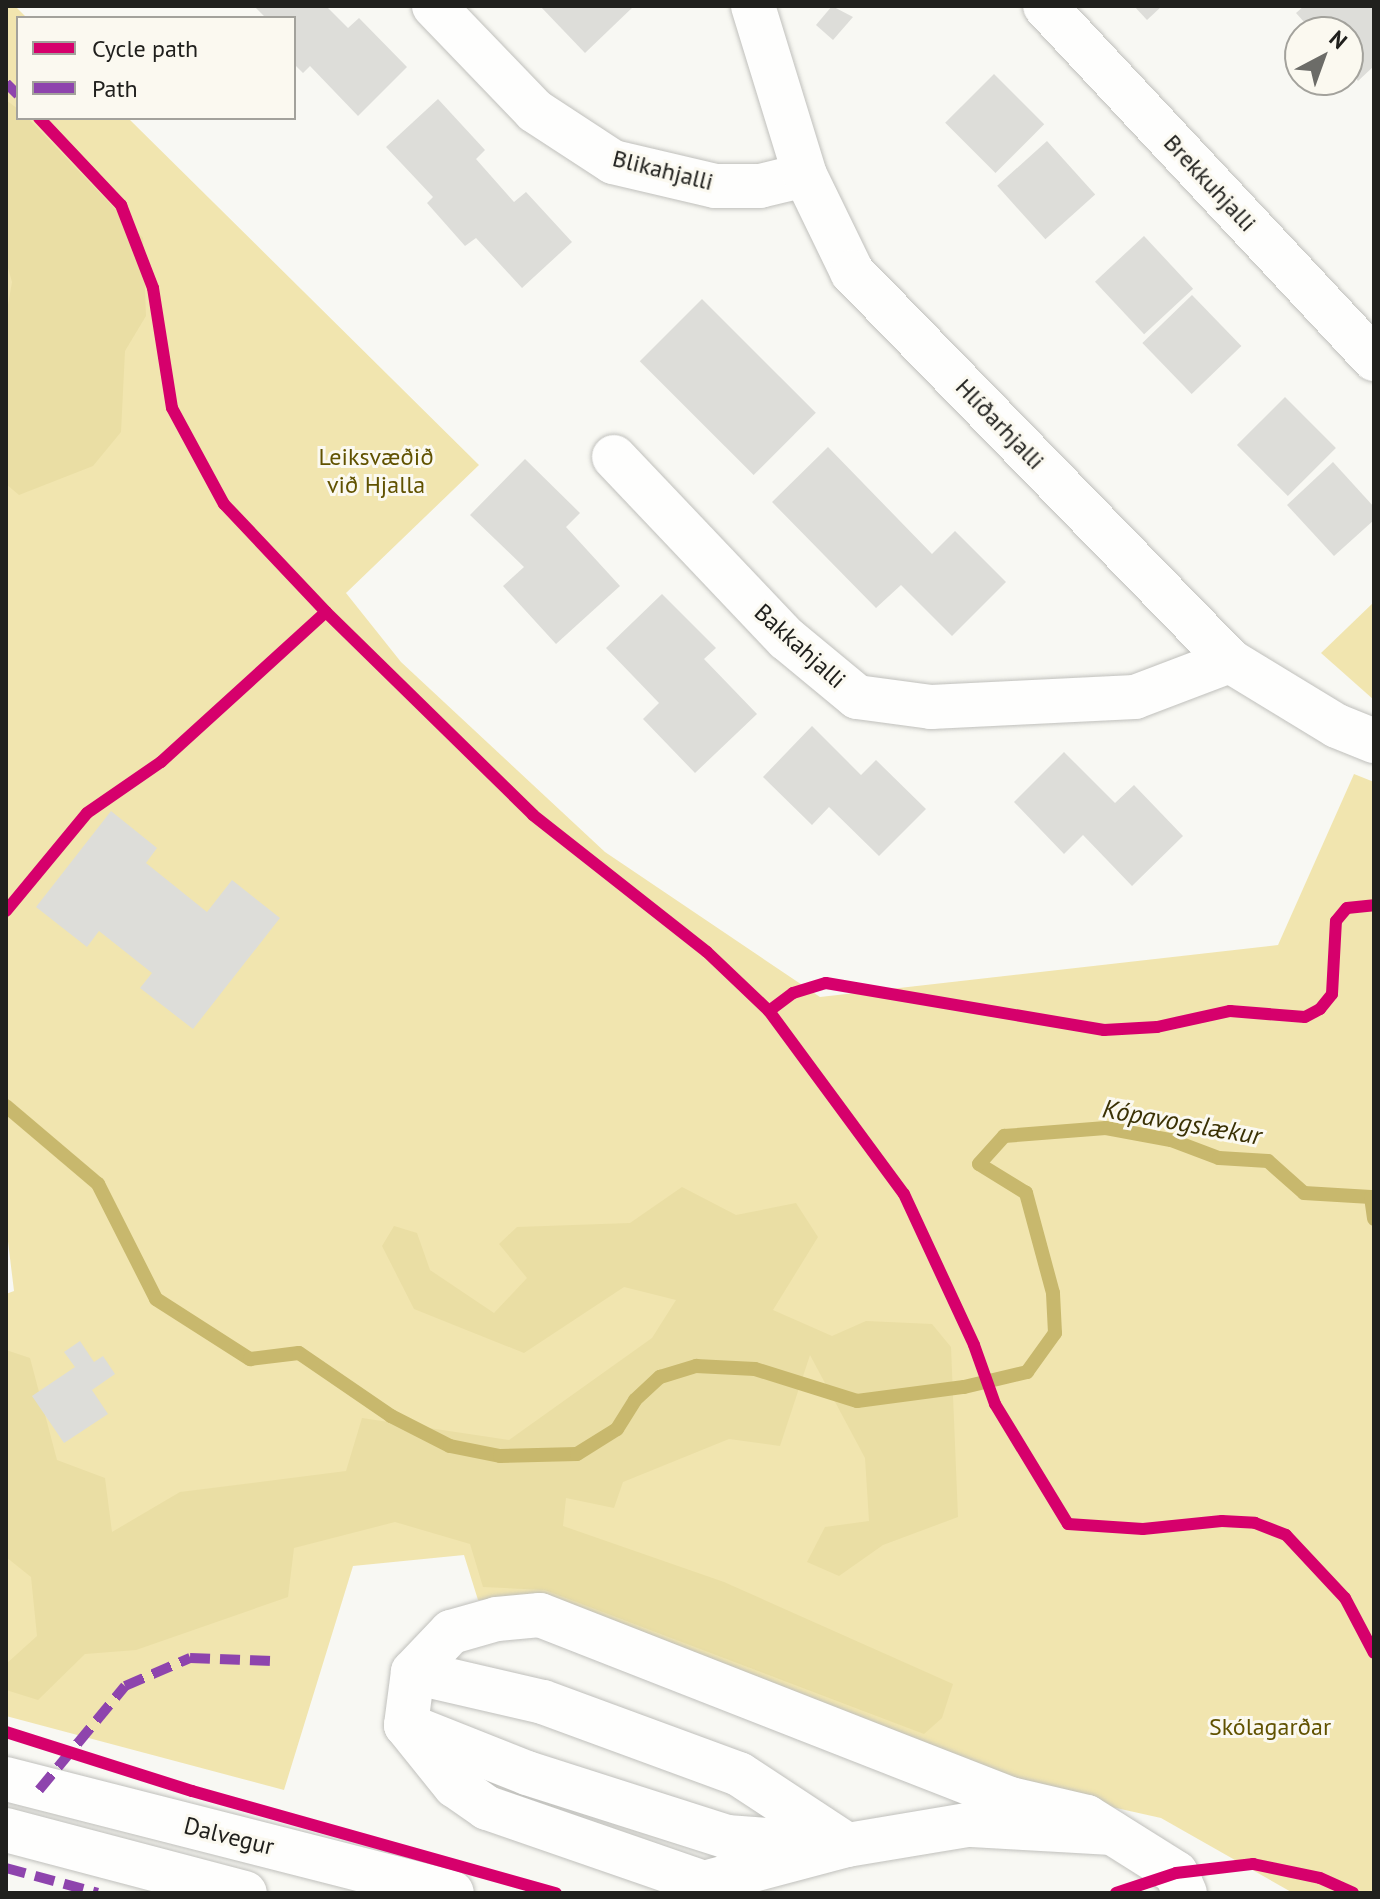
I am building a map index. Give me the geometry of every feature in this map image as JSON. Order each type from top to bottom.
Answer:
[{"type":"street","name":"Blikahjalli","points":[[434,6],[535,111],[613,162],[715,186],[760,186],[805,175]]},
{"type":"street","name":"Hlíðarhjalli","points":[[753,6],[805,175],[852,272],[1230,661],[1337,726],[1374,741]]},
{"type":"street","name":"Brekkuhjalli","points":[[1045,6],[1374,359]]},
{"type":"street","name":"Bakkahjalli","points":[[614,457],[787,639],[857,697],[931,707],[1135,697],[1230,661]]},
{"type":"street","points":[[1112,1833],[967,1825],[847,1845],[727,1837],[527,1773],[406,1725],[413,1672],[451,1632],[497,1619],[540,1615],[1010,1799],[1087,1817],[1112,1833],[1177,1886]]},
{"type":"street","points":[[413,1672],[543,1702],[739,1774],[847,1845]]},
{"type":"street","name":"Dalvegur","points":[[6,1779],[452,1893]]},
{"type":"street","points":[[6,1830],[245,1893]]},
{"type":"green space","points":[[6,6],[15,6],[25,16],[16,16],[16,120],[130,120],[479,465],[346,593],[401,662],[605,852],[820,997],[1278,945],[1354,774],[1374,782],[1374,1893],[1293,1893],[1161,1818],[1013,1785],[541,1599],[478,1600],[464,1555],[353,1566],[284,1790],[6,1716],[6,1294],[14,1291],[6,1225]]},
{"type":"green space","points":[[1374,602],[1374,700],[1321,653]]},
{"type":"shaded area","points":[[6,100],[16,108],[16,120],[30,120],[143,238],[146,316],[125,351],[121,432],[93,466],[19,495],[6,484],[6,317],[12,282],[6,261]]},
{"type":"shaded area","points":[[682,1187],[736,1215],[796,1203],[818,1237],[773,1310],[832,1336],[866,1321],[932,1324],[951,1347],[958,1517],[883,1545],[839,1576],[807,1562],[825,1527],[869,1521],[865,1458],[810,1355],[780,1446],[729,1439],[623,1482],[614,1508],[566,1498],[563,1526],[724,1582],[953,1684],[942,1718],[924,1734],[545,1590],[483,1587],[470,1544],[395,1522],[294,1548],[288,1597],[136,1650],[85,1654],[38,1700],[6,1690],[6,1664],[37,1636],[31,1577],[6,1557],[6,1350],[30,1358],[57,1460],[105,1478],[112,1532],[180,1492],[346,1471],[362,1418],[509,1440],[652,1338],[676,1300],[624,1287],[524,1353],[414,1309],[382,1246],[394,1226],[417,1233],[430,1270],[494,1313],[527,1278],[499,1244],[517,1227],[630,1223]]},
{"type":"building","points":[[254,6],[326,6],[348,28],[359,18],[407,67],[358,116],[310,66],[303,73],[296,66],[296,16],[264,16]]},
{"type":"building","points":[[540,6],[634,6],[585,53]]},
{"type":"building","points":[[832,6],[853,17],[833,40],[816,25]]},
{"type":"building","points":[[1134,6],[1162,6],[1147,20]]},
{"type":"building","points":[[1304,6],[1374,6],[1374,66],[1364,75],[1364,16],[1299,16],[1296,13]]},
{"type":"building","points":[[994,74],[1044,124],[995,173],[945,123]]},
{"type":"building","points":[[438,99],[485,150],[476,159],[514,202],[526,192],[572,242],[522,288],[476,238],[465,246],[427,203],[433,197],[386,147]]},
{"type":"building","points":[[1047,141],[1095,195],[1045,239],[997,186]]},
{"type":"building","points":[[1144,236],[1193,289],[1144,334],[1095,282]]},
{"type":"building","points":[[1192,295],[1241,346],[1192,394],[1142,343]]},
{"type":"building","points":[[702,299],[816,413],[754,475],[640,361]]},
{"type":"building","points":[[1285,397],[1336,448],[1288,496],[1237,445]]},
{"type":"building","points":[[828,447],[932,554],[955,531],[1006,582],[952,636],[901,585],[876,608],[772,502]]},
{"type":"building","points":[[525,459],[580,513],[566,527],[620,586],[556,644],[503,586],[524,567],[470,515]]},
{"type":"building","points":[[1333,462],[1374,507],[1374,520],[1334,556],[1287,505]]},
{"type":"building","points":[[662,594],[716,648],[704,659],[757,714],[695,773],[643,719],[659,703],[606,648]]},
{"type":"building","points":[[812,726],[861,775],[876,760],[926,809],[879,856],[829,807],[812,825],[763,777]]},
{"type":"building","points":[[1064,752],[1115,803],[1134,785],[1183,836],[1132,886],[1083,835],[1064,854],[1014,802]]},
{"type":"building","points":[[111,811],[157,848],[146,863],[207,912],[232,880],[280,918],[193,1029],[140,988],[152,973],[99,931],[87,947],[36,907]]},
{"type":"building","points":[[80,1341],[94,1362],[103,1356],[115,1374],[92,1390],[108,1414],[64,1443],[32,1396],[75,1367],[64,1352]]},
{"type":"waterway","name":"Kópavogslækur","points":[[6,1106],[98,1184],[156,1299],[250,1359],[299,1353],[391,1416],[450,1446],[500,1456],[577,1454],[617,1429],[635,1400],[660,1377],[696,1366],[755,1369],[857,1401],[964,1387],[1027,1372],[1055,1333],[1053,1293],[1026,1193],[979,1164],[1004,1136],[1106,1128],[1171,1140],[1219,1158],[1268,1161],[1304,1193],[1371,1197],[1374,1219]]},
{"type":"marked path","points":[[6,83],[16,93]]},
{"type":"marked path","points":[[39,1790],[125,1686],[190,1658],[273,1661]]},
{"type":"marked path","points":[[6,1868],[98,1893]]},
{"type":"cycle path","points":[[41,120],[121,205],[153,288],[172,408],[224,504],[326,612],[533,815],[707,952],[769,1011],[904,1194],[974,1345],[995,1404],[1068,1524],[1143,1529],[1222,1521],[1255,1523],[1286,1535],[1345,1598],[1374,1653]]},
{"type":"cycle path","points":[[6,911],[87,813],[161,762],[326,612]]},
{"type":"cycle path","points":[[769,1011],[793,993],[826,983],[1104,1030],[1157,1027],[1230,1011],[1305,1017],[1320,1009],[1332,994],[1336,921],[1347,908],[1374,905]]},
{"type":"cycle path","points":[[6,1732],[192,1791],[556,1893]]},
{"type":"cycle path","points":[[1116,1893],[1176,1873],[1253,1864],[1320,1878],[1353,1893]]},
{"type":"park label","name":"Leiksvæðið við Hjalla","points":[[376,471]]},
{"type":"park label","name":"Skólagarðar","points":[[1270,1727]]}]
